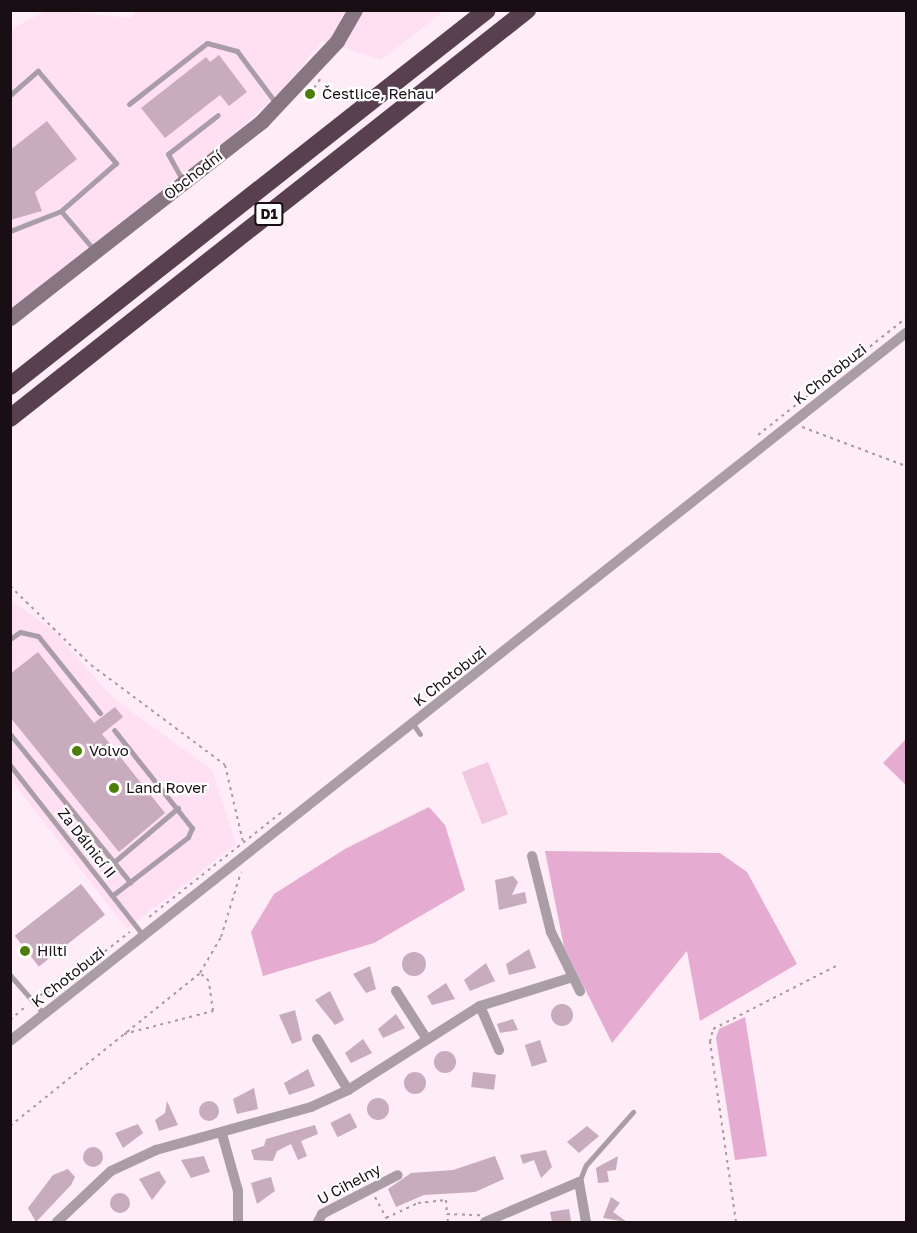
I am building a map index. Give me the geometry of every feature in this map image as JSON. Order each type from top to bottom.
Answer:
[{"type":"highway","name":"D1","points":[[10,386],[487,10]]},
{"type":"highway","name":"D1","points":[[10,418],[527,10]]},
{"type":"street","name":"Obchodní","points":[[10,318],[278,106],[351,13]]},
{"type":"street","name":"K Chotobuzi","points":[[10,1041],[906,333]]},
{"type":"street","points":[[532,856],[570,978],[580,991]]},
{"type":"street","points":[[57,1222],[111,1170],[156,1150],[222,1134],[348,1090],[426,1038],[480,1006],[570,978]]},
{"type":"street","points":[[396,991],[426,1038]]},
{"type":"street","points":[[480,1006],[500,1050]]},
{"type":"street","points":[[317,1039],[348,1090]]},
{"type":"street","points":[[222,1134],[238,1191],[238,1222]]},
{"type":"street","name":"U Cihelny","points":[[318,1222],[322,1214],[398,1175]]},
{"type":"street","points":[[485,1222],[579,1182],[586,1222]]},
{"type":"lane","points":[[129,104],[207,43],[237,51],[278,106]]},
{"type":"lane","points":[[10,95],[38,71],[116,163],[61,211],[10,231]]},
{"type":"lane","points":[[183,183],[168,154],[218,116]]},
{"type":"lane","points":[[61,211],[96,252]]},
{"type":"lane","points":[[10,639],[20,632],[38,636],[100,713]]},
{"type":"lane","points":[[413,724],[420,734]]},
{"type":"lane","points":[[113,895],[188,837],[190,820],[114,730]]},
{"type":"lane","points":[[10,734],[130,882]]},
{"type":"lane","name":"Za Dálnicí II","points":[[10,765],[144,936]]},
{"type":"lane","points":[[114,862],[178,808]]},
{"type":"lane","points":[[10,975],[44,1014]]},
{"type":"lane","points":[[579,1182],[586,1166],[633,1112]]},
{"type":"path","points":[[906,318],[789,410],[796,420],[810,431],[906,466]]},
{"type":"path","points":[[10,586],[91,665],[225,765],[243,842],[148,917]]},
{"type":"path","points":[[10,1126],[200,973],[212,960],[241,875],[238,862]]},
{"type":"path","points":[[96,958],[130,932]]},
{"type":"path","points":[[736,1222],[710,1042],[713,1029],[836,966]]},
{"type":"path","points":[[123,1034],[213,1011],[209,981],[200,973]]},
{"type":"path","points":[[40,995],[70,979]]},
{"type":"path","points":[[10,1020],[28,1004]]},
{"type":"path","points":[[371,1189],[386,1218],[418,1203],[446,1200],[448,1222]]},
{"type":"path","points":[[447,1214],[474,1211],[482,1219],[476,1222]]},
{"type":"shaded area","points":[[48,10],[132,18],[134,10],[444,11],[381,60],[322,41],[282,90],[190,174],[11,311],[11,29]]},
{"type":"shaded area","points":[[11,600],[55,632],[113,698],[212,770],[236,844],[127,929],[11,780]]},
{"type":"shaded area","points":[[906,739],[906,785],[883,763]]},
{"type":"shaded area","points":[[488,762],[508,814],[482,824],[462,772]]},
{"type":"shaded area","points":[[429,807],[445,825],[465,890],[374,943],[263,976],[251,932],[274,894],[345,849]]},
{"type":"shaded area","points":[[545,851],[720,853],[747,872],[797,964],[700,1021],[687,951],[612,1043],[564,947]]},
{"type":"shaded area","points":[[745,1017],[767,1156],[735,1160],[716,1038],[719,1029]]},
{"type":"building","points":[[219,55],[247,92],[229,106],[220,95],[165,138],[141,108],[206,57],[210,62]]},
{"type":"building","points":[[47,121],[77,159],[35,192],[42,211],[10,220],[10,150]]},
{"type":"building","name":"Volvo","points":[[38,652],[94,723],[115,707],[123,717],[102,734],[165,813],[119,852],[10,717],[10,674]]},
{"type":"building","points":[[513,876],[518,882],[512,895],[525,892],[527,903],[499,910],[495,880]]},
{"type":"building","points":[[81,884],[105,915],[39,966],[15,936]]},
{"type":"building","points":[[529,949],[536,968],[509,975],[506,964]]},
{"type":"building","points":[[414,952],[422,956],[426,964],[422,972],[414,976],[406,972],[402,964],[406,956]]},
{"type":"building","points":[[486,963],[495,981],[470,991],[464,980]]},
{"type":"building","points":[[370,966],[376,989],[366,993],[353,974]]},
{"type":"building","points":[[446,983],[455,999],[432,1005],[427,996]]},
{"type":"building","points":[[330,991],[344,1020],[335,1025],[315,1000]]},
{"type":"building","points":[[562,1004],[570,1007],[573,1015],[570,1023],[562,1026],[554,1023],[551,1015],[554,1007]]},
{"type":"building","points":[[295,1010],[302,1040],[292,1044],[279,1015]]},
{"type":"building","points":[[396,1014],[405,1028],[383,1038],[378,1029]]},
{"type":"building","points":[[513,1019],[518,1030],[500,1033],[497,1024]]},
{"type":"building","points":[[363,1039],[372,1053],[351,1063],[345,1053]]},
{"type":"building","points":[[540,1040],[547,1062],[532,1067],[525,1045]]},
{"type":"building","points":[[445,1051],[453,1054],[456,1062],[453,1070],[445,1073],[437,1070],[434,1062],[437,1054]]},
{"type":"building","points":[[308,1069],[315,1086],[289,1095],[284,1083]]},
{"type":"building","points":[[415,1072],[423,1075],[426,1083],[423,1091],[415,1094],[407,1091],[404,1083],[407,1075]]},
{"type":"building","points":[[473,1072],[496,1075],[494,1090],[471,1087]]},
{"type":"building","points":[[254,1088],[258,1109],[237,1114],[233,1099]]},
{"type":"building","points":[[378,1098],[386,1101],[389,1109],[386,1117],[378,1120],[370,1117],[367,1109],[370,1101]]},
{"type":"building","points":[[167,1101],[178,1125],[159,1131],[155,1120],[165,1113]]},
{"type":"building","points":[[209,1101],[216,1104],[219,1111],[216,1118],[209,1121],[202,1118],[199,1111],[202,1104]]},
{"type":"building","points":[[350,1113],[357,1127],[338,1137],[330,1123]]},
{"type":"building","points":[[138,1124],[143,1133],[123,1148],[115,1133]]},
{"type":"building","points":[[315,1125],[318,1134],[301,1141],[307,1156],[298,1160],[291,1144],[277,1151],[273,1161],[254,1160],[251,1150],[264,1146],[266,1139]]},
{"type":"building","points":[[587,1126],[599,1136],[579,1153],[567,1142]]},
{"type":"building","points":[[93,1147],[100,1150],[103,1157],[100,1164],[93,1167],[86,1164],[83,1157],[86,1150]]},
{"type":"building","points":[[546,1150],[552,1167],[541,1178],[534,1160],[523,1164],[520,1155]]},
{"type":"building","points":[[204,1156],[210,1172],[191,1178],[181,1160]]},
{"type":"building","points":[[495,1156],[504,1179],[475,1192],[424,1195],[396,1207],[388,1189],[411,1173],[453,1170]]},
{"type":"building","points":[[618,1156],[616,1170],[607,1171],[609,1182],[598,1183],[596,1168]]},
{"type":"building","points":[[68,1169],[75,1177],[71,1185],[36,1222],[28,1208],[53,1175]]},
{"type":"building","points":[[159,1171],[166,1182],[152,1200],[139,1179]]},
{"type":"building","points":[[271,1177],[275,1191],[257,1204],[251,1183]]},
{"type":"building","points":[[120,1193],[127,1196],[130,1203],[127,1210],[120,1213],[113,1210],[110,1203],[113,1196]]},
{"type":"building","points":[[611,1197],[620,1203],[613,1212],[627,1222],[603,1218]]},
{"type":"building","points":[[569,1209],[571,1221],[552,1222],[550,1212]]},
{"type":"place","name":"Čestlice, Rehau","points":[[310,94]]},
{"type":"place","name":"Volvo","points":[[77,751]]},
{"type":"place","name":"Land Rover","points":[[114,788]]},
{"type":"place","name":"Hilti","points":[[25,951]]}]
